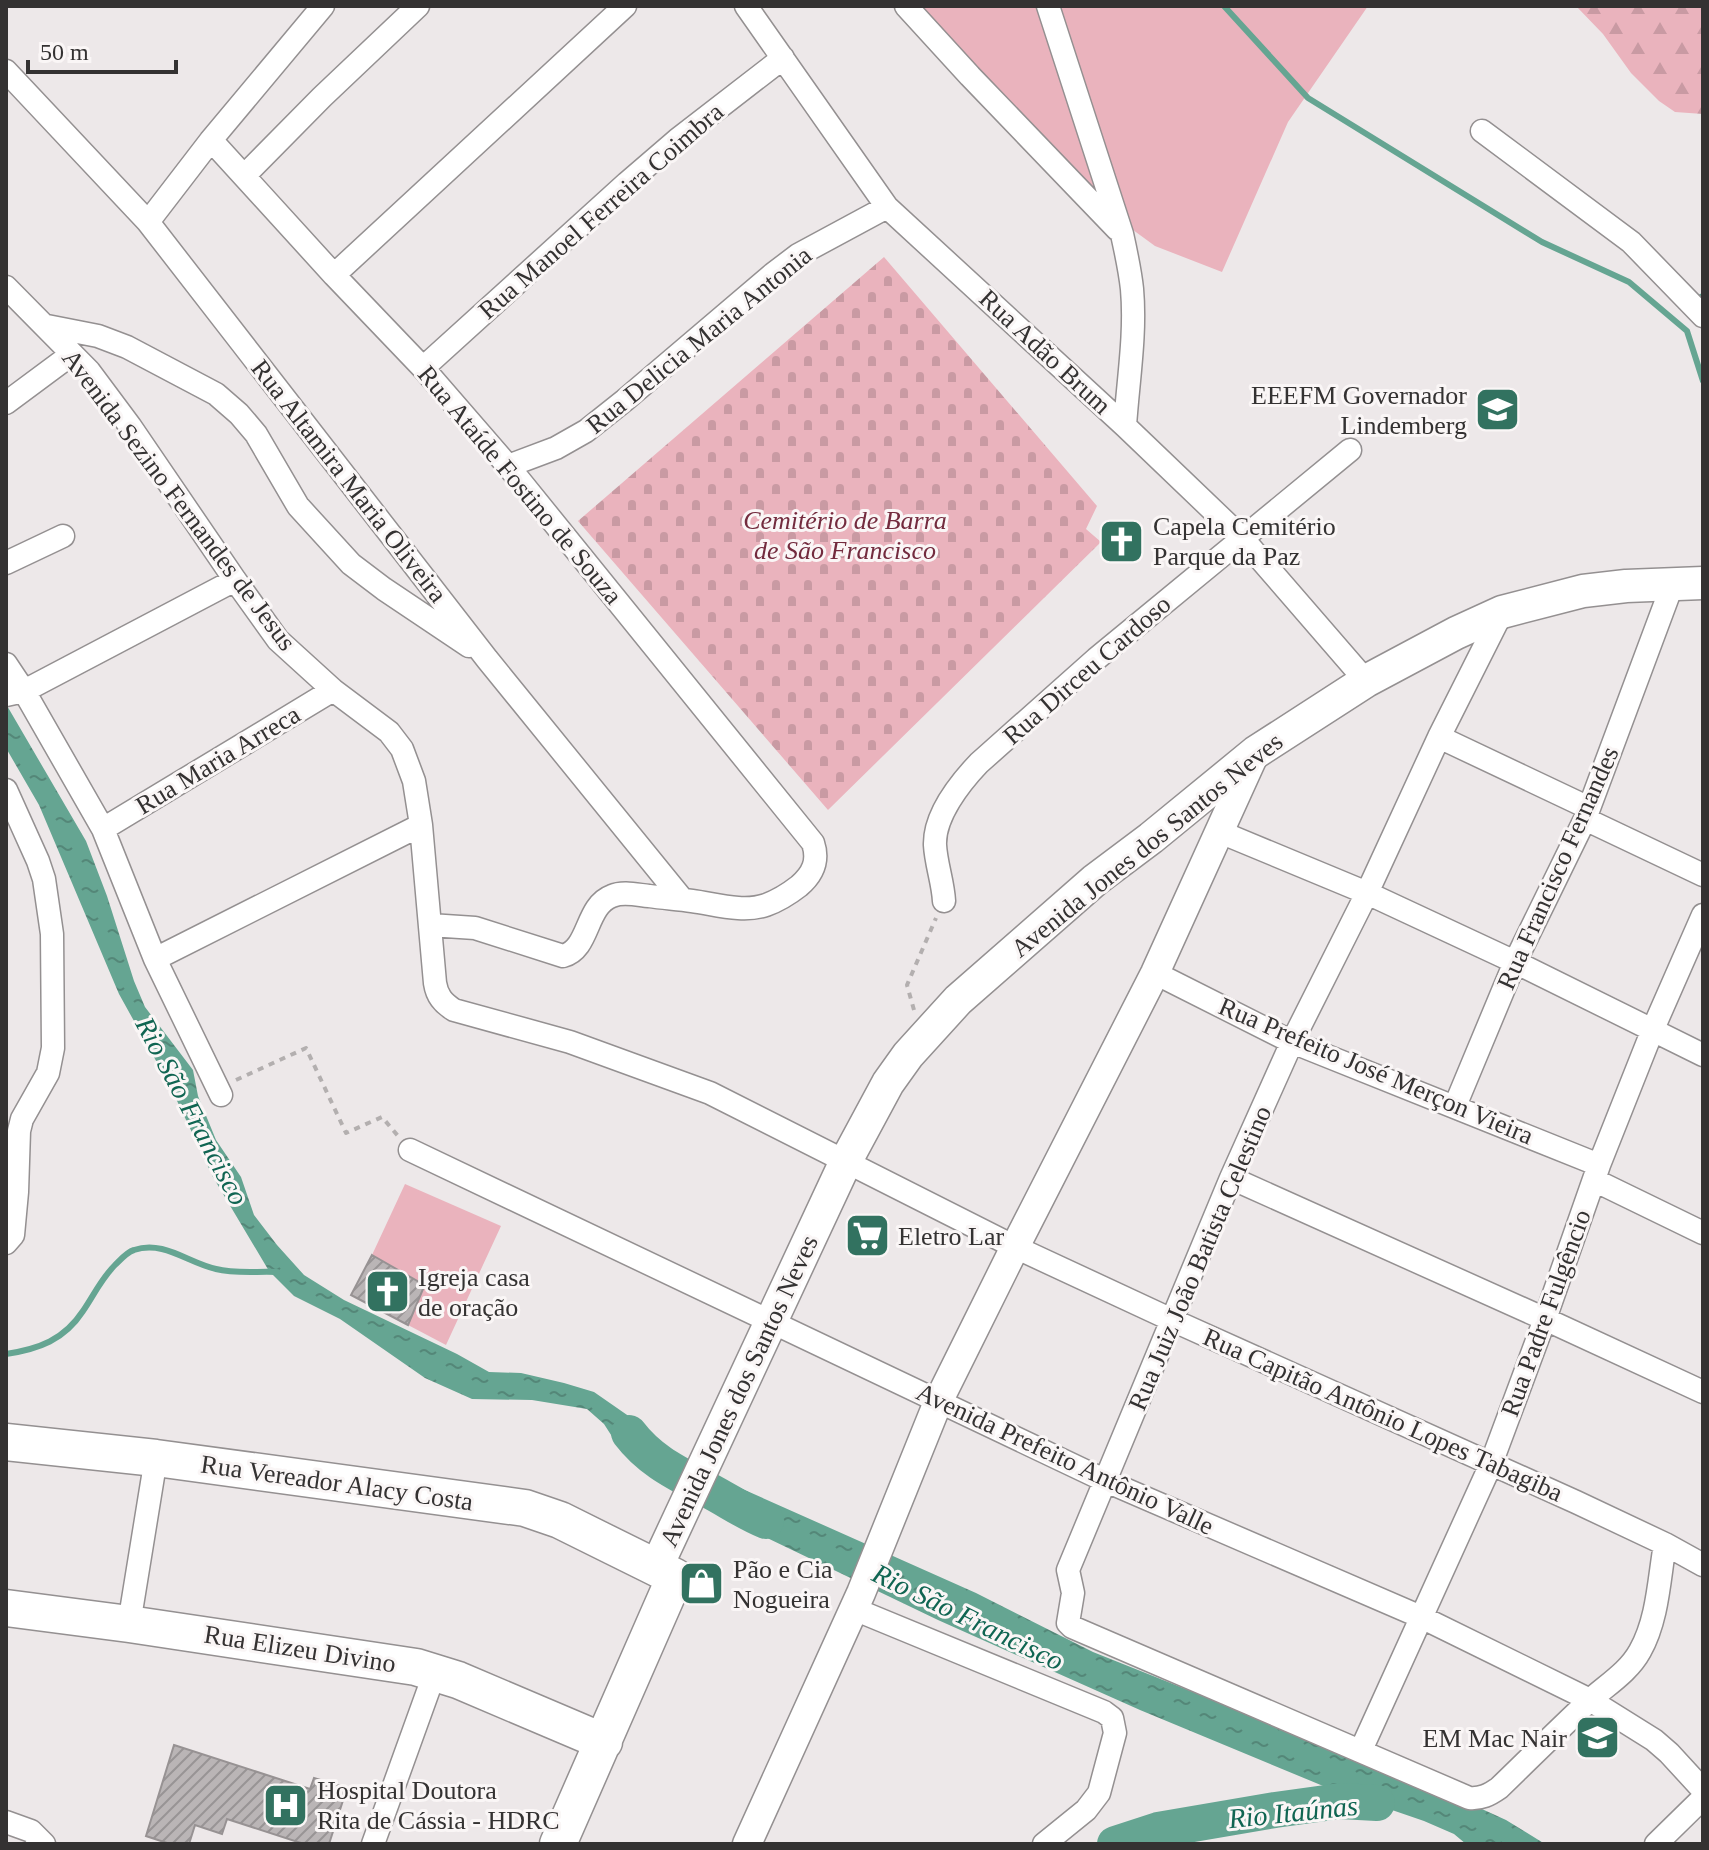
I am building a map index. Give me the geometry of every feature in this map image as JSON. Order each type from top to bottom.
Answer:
[{"type":"main road","name":"Avenida Jones dos Santos Neves","points":[[534,1844],[593,1737],[692,1514],[855,1166],[888,1083],[932,1028],[958,1000],[1095,880],[1256,752],[1366,681],[1502,612],[1583,591],[1688,583]]},
{"type":"main road","name":"Avenida Jones dos Santos Neves","points":[[855,1166],[993,970]]},
{"type":"main road","name":"Rua Vereador Alacy Costa","points":[[6,1442],[156,1458],[525,1508],[560,1520],[665,1573]]},
{"type":"main road","name":"Rua Elizeu Divino","points":[[6,1608],[416,1667],[593,1737]]},
{"type":"main road","name":"Avenida Jones dos Santos Neves","points":[[558,1844],[593,1737]]},
{"type":"street","points":[[148,222],[211,140],[323,6]]},
{"type":"street","points":[[245,175],[418,6]]},
{"type":"street","points":[[334,275],[625,6]]},
{"type":"street","name":"Rua Adão Brum","points":[[746,6],[887,207],[1243,539],[1366,681]]},
{"type":"street","points":[[906,6],[1122,234]]},
{"type":"street","points":[[1048,6],[1129,264],[1133,321],[1125,426]]},
{"type":"street","name":"Rua Manoel Ferreira Coimbra","points":[[423,368],[615,193],[677,140],[783,58]]},
{"type":"street","name":"Rua Altamira Maria Oliveira","points":[[6,71],[148,222],[487,659],[682,899]]},
{"type":"street","points":[[1482,131],[1631,242],[1703,316]]},
{"type":"street","name":"Rua Ataíde Fostino de Souza","points":[[211,140],[423,368],[508,466],[813,843],[816,863],[805,881],[767,905],[741,908],[682,899]]},
{"type":"street","name":"Rua Delicia Maria Antonia","points":[[508,466],[556,448],[586,431],[798,255],[887,207]]},
{"type":"street","name":"Avenida Sezino Fernandes de Jesus","points":[[6,287],[89,371],[278,640],[333,690],[389,732],[402,749],[414,781],[421,825],[436,991],[446,1004],[454,1010],[570,1042],[710,1093],[855,1166]]},
{"type":"street","points":[[47,326],[98,336],[127,347],[216,394],[256,434],[298,506],[351,564],[487,659]]},
{"type":"street","points":[[6,403],[72,354]]},
{"type":"street","name":"Rua Dirceu Cardoso","points":[[944,901],[935,843],[937,828],[966,777],[1096,659],[1350,450]]},
{"type":"street","points":[[6,563],[63,536]]},
{"type":"street","points":[[15,693],[235,580]]},
{"type":"street","name":"Rua Francisco Fernandes","points":[[1455,1106],[1515,962],[1587,814],[1688,583]]},
{"type":"street","name":"Rua Juiz João Batista Celestino","points":[[1361,1750],[1069,1625],[1067,1619],[1073,1593],[1067,1573],[1231,1178],[1292,1042],[1502,612]]},
{"type":"street","points":[[6,664],[15,693],[103,829],[155,959],[220,1091]]},
{"type":"street","name":"Rua Maria Arreca","points":[[103,829],[333,690]]},
{"type":"street","points":[[1439,737],[1703,875]]},
{"type":"street","points":[[747,1844],[883,1544],[938,1402],[1155,973],[1256,752]]},
{"type":"street","points":[[6,790],[44,879],[52,934],[53,1034],[52,1062],[22,1119],[19,1131],[13,1235],[6,1243]]},
{"type":"street","points":[[155,959],[421,825]]},
{"type":"street","points":[[1220,832],[1367,893],[1703,1055]]},
{"type":"street","points":[[430,925],[475,928],[563,956],[578,946],[596,909],[611,896],[627,894],[682,899]]},
{"type":"street","name":"Rua Padre Fulgêncio","points":[[1361,1750],[1491,1464],[1597,1172],[1653,1029],[1703,915]]},
{"type":"street","name":"Rua Prefeito José Merçon Vieira","points":[[1155,973],[1292,1042],[1455,1106],[1597,1172],[1703,1233]]},
{"type":"street","name":"Avenida Prefeito Antônio Valle","points":[[410,1150],[1106,1481],[1421,1617],[1590,1700],[1654,1740],[1703,1790]]},
{"type":"street","name":"Rua Capitão Antônio Lopes Tabagiba","points":[[855,1166],[1015,1247],[1665,1544],[1703,1565]]},
{"type":"street","points":[[1231,1178],[1703,1392]]},
{"type":"street","points":[[129,1624],[156,1458]]},
{"type":"street","points":[[1361,1750],[1469,1798],[1482,1797],[1499,1788],[1630,1666],[1640,1651],[1655,1610],[1665,1544]]},
{"type":"street","points":[[858,1601],[1112,1718],[1115,1733],[1099,1793],[1086,1810],[1044,1844]]},
{"type":"street","points":[[373,1844],[435,1672]]},
{"type":"street","points":[[1656,1844],[1703,1798]]},
{"type":"street","points":[[6,1822],[31,1831],[44,1844]]},
{"type":"path","points":[[932,1028],[915,1012],[907,985],[944,901]]},
{"type":"path","points":[[220,1091],[306,1048],[346,1133],[382,1117],[410,1150]]},
{"type":"green space","points":[[915,6],[1368,6],[1288,122],[1222,272],[1155,246],[1118,219]]},
{"type":"green space","points":[[1576,6],[1703,6],[1703,114],[1675,112],[1659,101],[1631,73],[1603,34]]},
{"type":"green space","name":"Cemitério de Barra de São Francisco","points":[[884,257],[1097,506],[1086,529],[1101,542],[828,810],[578,521]]},
{"type":"green space","points":[[405,1184],[501,1226],[446,1345],[408,1325],[422,1289],[419,1282],[372,1255]]},
{"type":"water","points":[[6,704],[86,841],[145,1007],[193,1070],[198,1096],[216,1140],[241,1177],[254,1215],[277,1245],[304,1275],[344,1300],[489,1372],[521,1373],[594,1392],[630,1417],[640,1439],[671,1454],[662,1472],[622,1452],[604,1424],[587,1409],[532,1400],[472,1399],[425,1378],[340,1319],[294,1296],[269,1271],[213,1177],[170,1086],[119,994],[39,805],[6,748]]},
{"type":"water","points":[[729,1483],[976,1593],[1093,1652],[1449,1794],[1506,1820],[1545,1844],[1466,1844],[1454,1834],[1424,1821],[1328,1788],[1140,1710],[938,1620],[715,1513]]},
{"type":"building","name":"Igreja casa de oração","points":[[372,1255],[419,1282],[423,1289],[408,1325],[351,1295]]},
{"type":"building","points":[[174,1745],[310,1789],[314,1778],[347,1788],[329,1844],[304,1844],[227,1819],[222,1834],[195,1825],[189,1844],[170,1844],[146,1836]]},
{"type":"waterway","points":[[1224,6],[1308,98],[1542,242],[1629,282],[1687,331],[1703,381]]},
{"type":"waterway","points":[[6,1354],[50,1342],[68,1329],[110,1270],[134,1250],[166,1250],[223,1271],[277,1272]]},
{"type":"waterway","name":"Rio São Francisco","points":[[629,1433],[666,1466],[766,1521]]},
{"type":"waterway","name":"Rio Itaúnas","points":[[1115,1844],[1158,1830],[1275,1810],[1340,1801],[1377,1803]]},
{"type":"place","name":"EEEFM Governador Lindemberg","points":[[1498,410]]},
{"type":"place","name":"Capela Cemitério Parque da Paz","points":[[1122,541]]},
{"type":"place","name":"Eletro Lar","points":[[867,1236]]},
{"type":"place","name":"Igreja casa de oração","points":[[387,1292]]},
{"type":"place","name":"Pão e Cia Nogueira","points":[[702,1584]]},
{"type":"place","name":"EM Mac Nair","points":[[1598,1738]]},
{"type":"place","name":"Hospital Doutora Rita de Cássia - HDRC","points":[[286,1805]]}]
